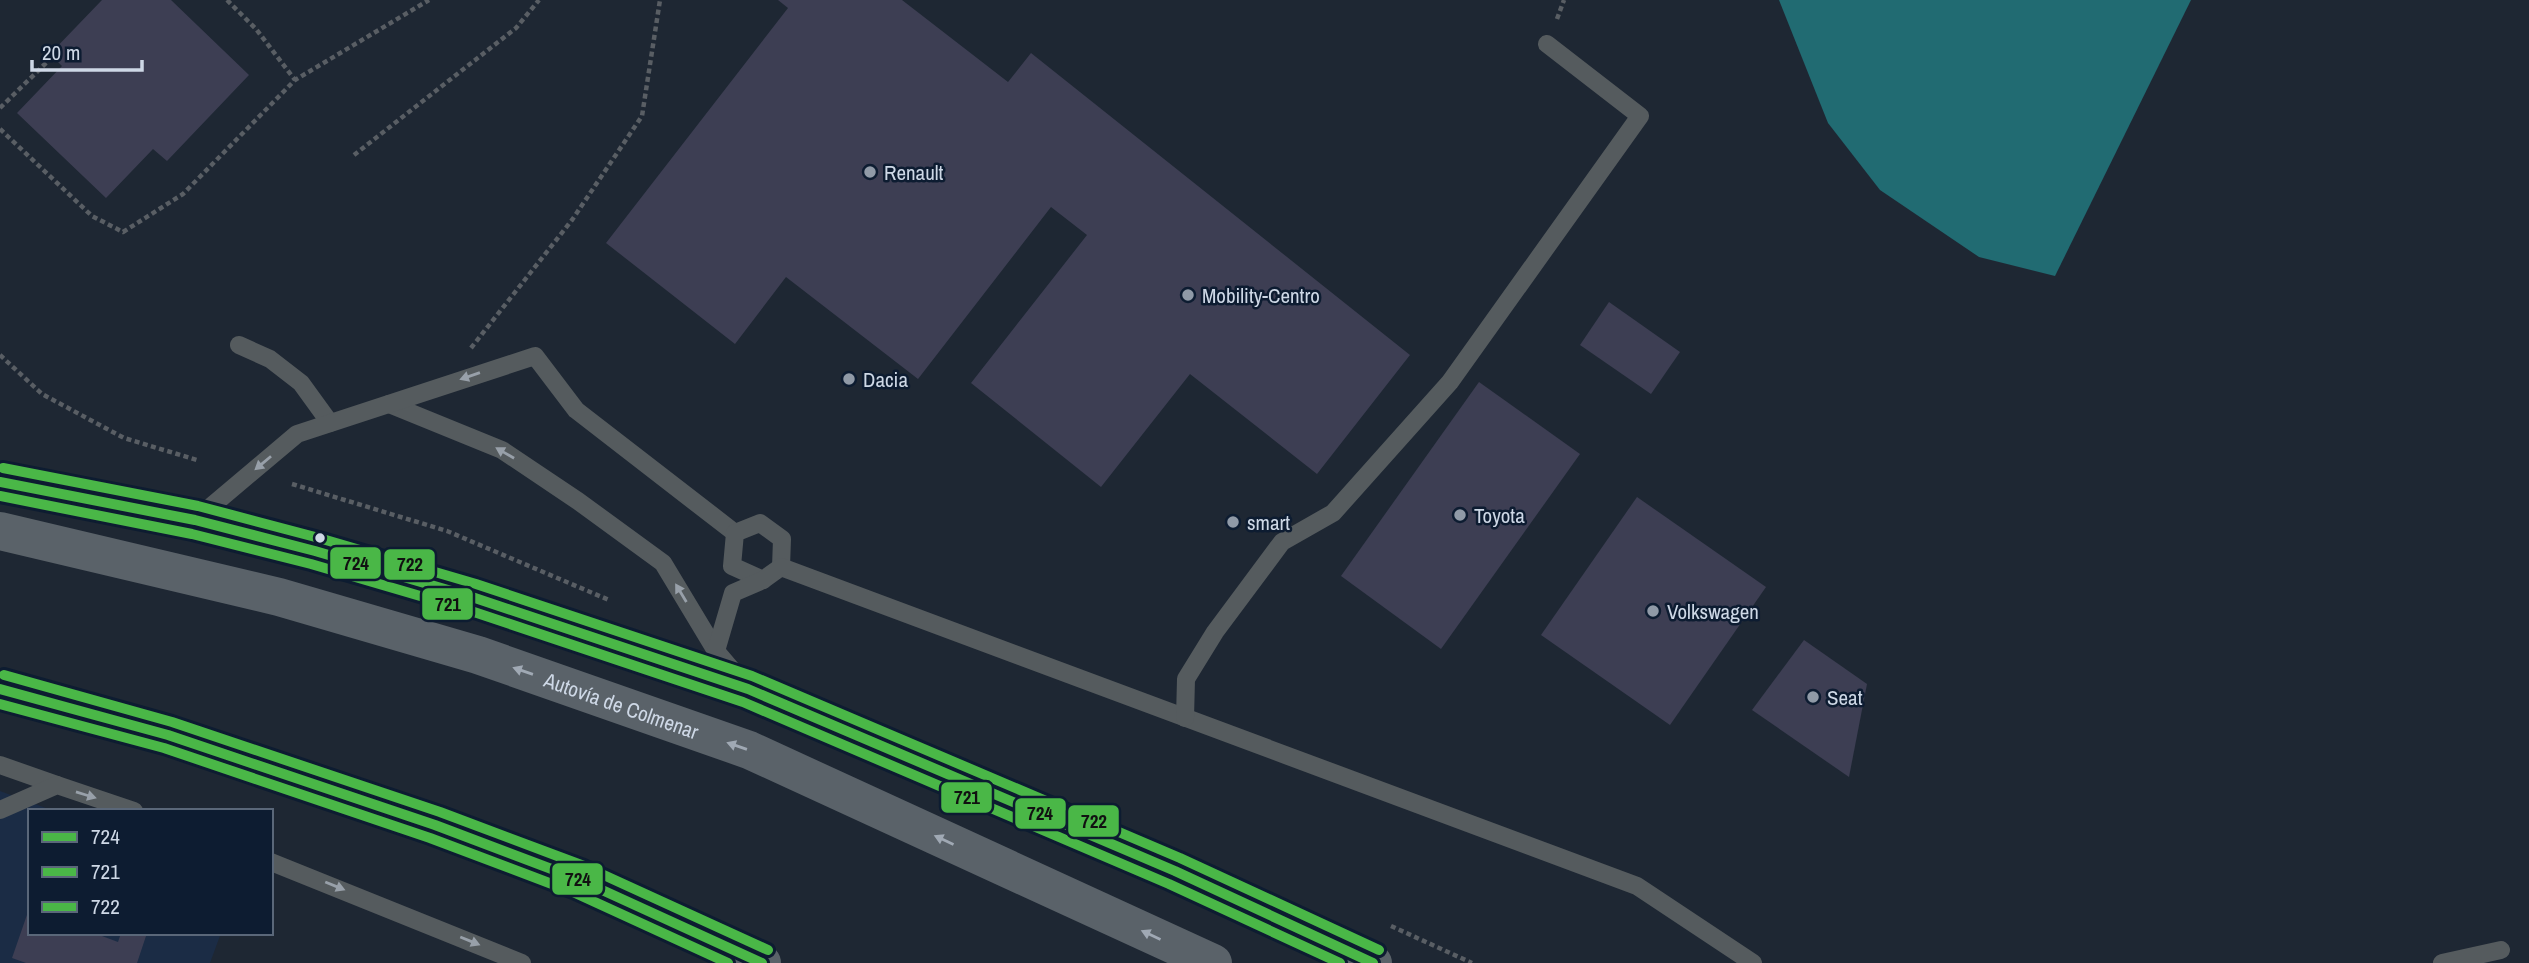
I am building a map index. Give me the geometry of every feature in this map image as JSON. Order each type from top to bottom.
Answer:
[{"type":"highway","points":[[0,482],[195,520],[315,551],[472,597],[748,689],[1175,871],[1373,963]]},
{"type":"highway","name":"Autovía de Colmenar","points":[[0,531],[279,597],[452,647],[749,750],[1213,963]]},
{"type":"highway","points":[[0,689],[168,734],[435,825],[578,879],[762,963]]},
{"type":"lane","points":[[1185,718],[1186,679],[1215,632],[1282,542],[1333,513],[1450,382],[1640,116],[1547,44]]},
{"type":"lane","points":[[239,345],[270,359],[301,383],[330,424]]},
{"type":"lane","points":[[195,520],[297,434],[535,356],[576,410],[735,533]]},
{"type":"lane","points":[[389,404],[502,450],[663,563],[716,651],[748,689]]},
{"type":"lane","points":[[735,533],[760,523],[782,540],[781,567]]},
{"type":"lane","points":[[735,533],[732,566],[762,580]]},
{"type":"lane","points":[[781,567],[1637,886],[1753,963]]},
{"type":"lane","points":[[716,651],[733,593],[762,580],[781,567]]},
{"type":"lane","points":[[0,765],[128,809]]},
{"type":"lane","points":[[0,810],[57,786]]},
{"type":"lane","points":[[273,863],[523,963]]},
{"type":"lane","points":[[2442,963],[2501,950]]},
{"type":"path","points":[[227,0],[256,29],[295,80]]},
{"type":"path","points":[[0,129],[92,216],[123,232],[183,194],[295,80],[429,0]]},
{"type":"path","points":[[354,155],[516,28],[539,0]]},
{"type":"path","points":[[440,387],[572,220],[642,116],[660,0]]},
{"type":"path","points":[[0,108],[47,62]]},
{"type":"path","points":[[0,355],[42,394],[54,401],[124,438],[197,460]]},
{"type":"path","points":[[292,484],[447,531],[617,603]]},
{"type":"shaded area","points":[[1779,0],[2191,0],[2055,276],[1979,257],[1880,190],[1828,123]]},
{"type":"shaded area","points":[[0,791],[49,809],[28,809],[28,935],[220,935],[210,963],[0,963]]},
{"type":"building","points":[[102,0],[171,0],[249,75],[167,161],[153,149],[106,198],[17,113],[62,66],[50,54]]},
{"type":"building","points":[[778,0],[902,0],[1008,82],[1031,53],[1410,355],[1317,474],[1190,374],[1101,487],[971,383],[1087,235],[1051,207],[918,379],[786,277],[735,344],[606,243],[788,8]]},
{"type":"building","points":[[1609,302],[1680,352],[1651,394],[1580,345]]},
{"type":"building","name":"Toyota","points":[[1479,382],[1580,454],[1441,649],[1341,576]]},
{"type":"building","name":"Volkswagen","points":[[1637,497],[1766,587],[1670,725],[1541,635]]},
{"type":"building","name":"Seat","points":[[1804,640],[1867,684],[1849,777],[1752,710]]},
{"type":"building","points":[[28,912],[28,935],[99,935],[118,942],[120,935],[146,935],[137,963],[26,963],[12,958]]},
{"type":"transit line","name":"722","points":[[3,468],[198,506],[319,538],[476,584],[752,676],[1180,858],[1379,950]]},
{"type":"transit line","name":"724","points":[[0,482],[195,520],[315,551],[472,597],[748,689],[1175,871],[1373,963]]},
{"type":"transit line","name":"721","points":[[0,496],[192,534],[311,564],[468,610],[743,702],[1169,884],[1340,963]]},
{"type":"transit line","name":"722","points":[[4,675],[172,722],[440,812],[584,866],[768,950]]},
{"type":"transit line","name":"724","points":[[0,689],[168,735],[435,825],[578,879],[762,963]]},
{"type":"transit line","name":"721","points":[[0,704],[164,748],[430,838],[573,892],[728,963]]},
{"type":"place","name":"Renault","points":[[870,172]]},
{"type":"place","name":"Mobility-Centro","points":[[1188,295]]},
{"type":"place","name":"Dacia","points":[[849,379]]},
{"type":"place","name":"Toyota","points":[[1460,515]]},
{"type":"place","name":"smart","points":[[1233,522]]},
{"type":"place","name":"Volkswagen","points":[[1653,611]]},
{"type":"place","name":"Seat","points":[[1813,697]]}]
